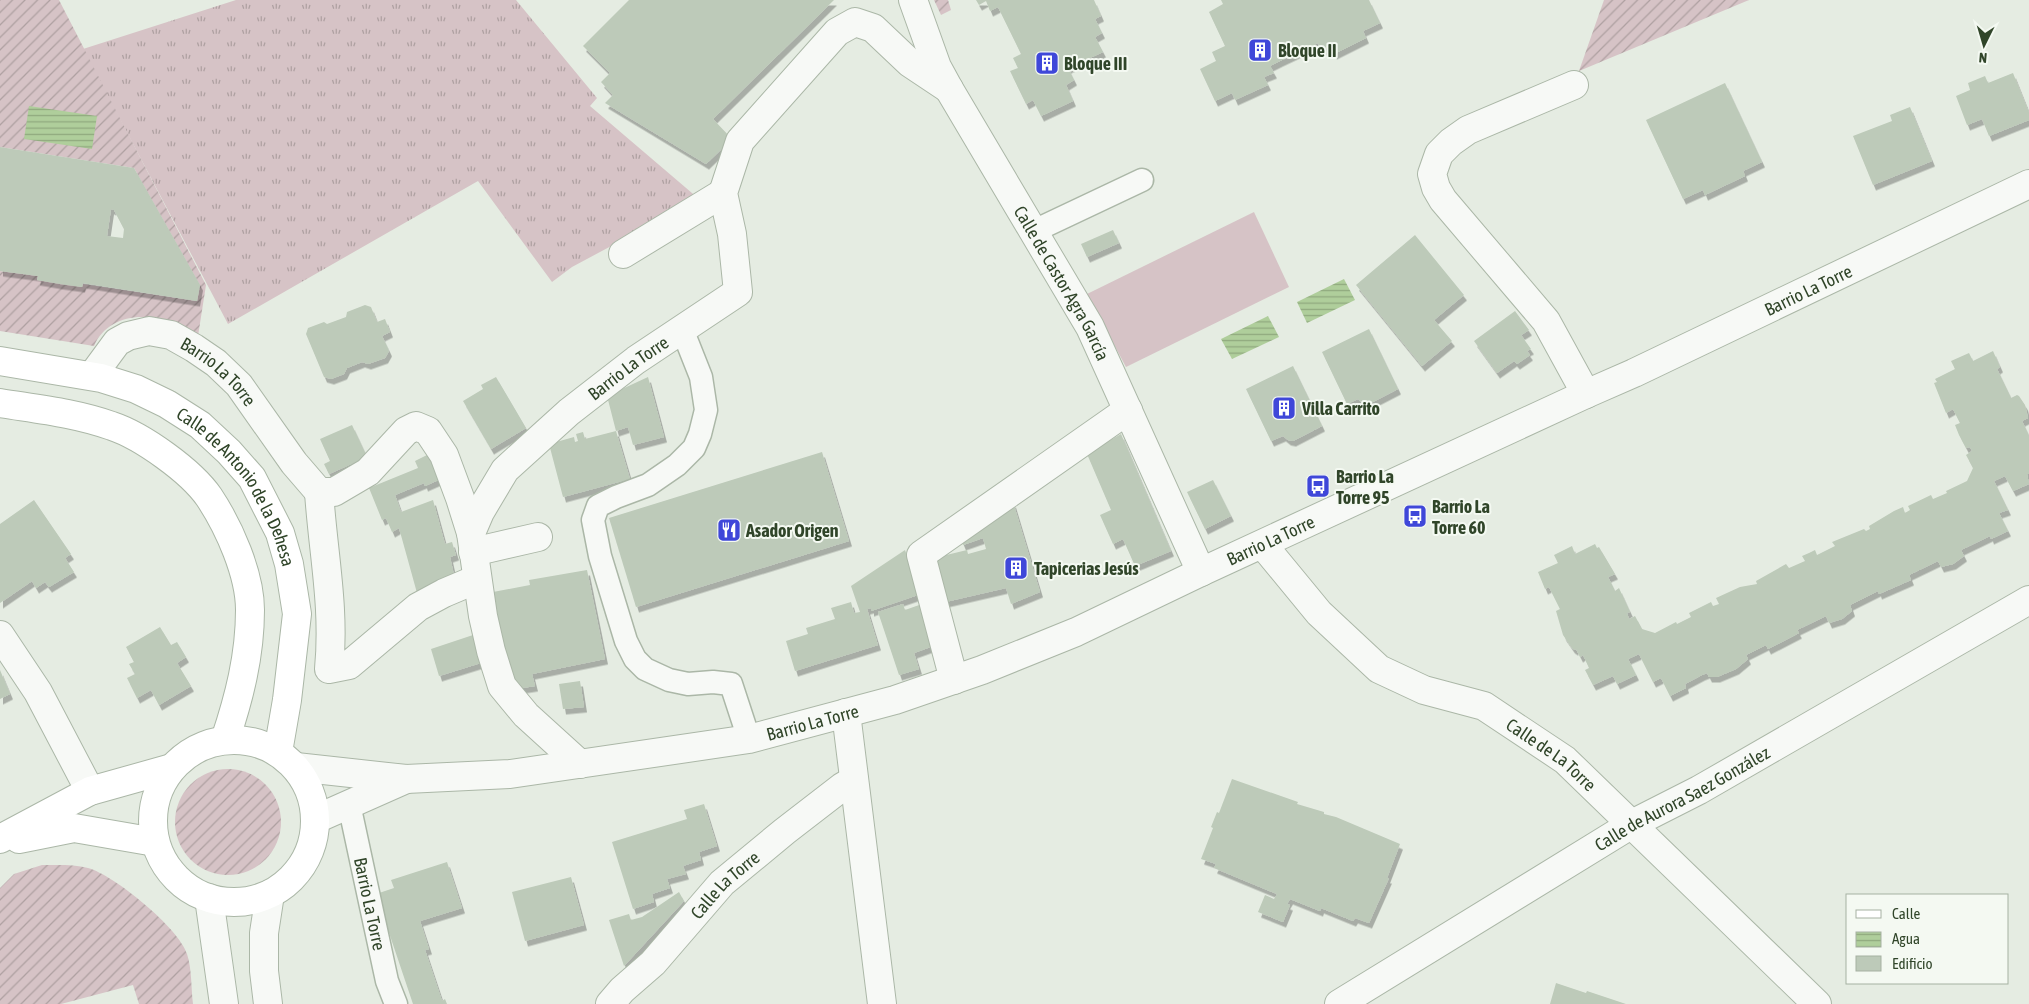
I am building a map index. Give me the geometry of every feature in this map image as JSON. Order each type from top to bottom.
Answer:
[{"type":"main road","name":"Calle de Antonio de la Dehesa","points":[[0,361],[92,376],[144,393],[167,404],[200,425],[229,452],[252,478],[267,504],[280,533],[289,564],[297,614],[287,700],[286,760]]},
{"type":"main road","name":"Calle de Antonio de la Dehesa","points":[[0,403],[73,415],[113,426],[143,442],[186,471],[209,497],[238,553],[247,584],[250,609],[247,654],[238,700],[225,740]]},
{"type":"main road","name":"Barrio La Torre","points":[[225,740],[252,741],[286,760],[306,783],[313,800],[316,819],[315,834],[304,863],[295,875],[270,894],[240,902],[224,902],[208,898],[190,890],[174,876],[163,860],[155,842],[153,829],[154,803],[164,778],[172,768],[196,749],[225,740]]},
{"type":"main road","name":"Barrio La Torre","points":[[0,841],[90,791],[172,768]]},
{"type":"main road","name":"Barrio La Torre","points":[[0,841],[74,828],[155,842]]},
{"type":"street","name":"Calle de Castor Agra García","points":[[912,0],[937,67],[949,90],[1090,327],[1201,572]]},
{"type":"street","points":[[623,254],[723,193],[740,141],[837,32],[855,22],[873,28],[910,63],[949,90]]},
{"type":"street","points":[[1574,84],[1468,130],[1439,154],[1432,174],[1436,188],[1443,200],[1546,321],[1586,394]]},
{"type":"street","name":"Barrio La Torre","points":[[286,760],[406,779],[510,774],[749,739],[895,700],[954,680],[1076,632],[1201,572],[1634,373],[2029,184]]},
{"type":"street","name":"Barrio La Torre","points":[[472,542],[480,512],[505,470],[636,360],[738,292],[732,234],[723,193]]},
{"type":"street","name":"Barrio La Torre","points":[[92,376],[117,342],[128,336],[149,331],[171,335],[216,363],[239,385],[294,463],[319,492]]},
{"type":"street","points":[[954,680],[921,555],[1128,410]]},
{"type":"street","points":[[477,579],[444,593],[418,607],[349,665],[329,669],[332,636],[330,592],[319,492],[334,492],[368,472],[406,431],[416,426],[428,431],[444,454],[472,542],[491,651],[502,686],[526,715],[580,764]]},
{"type":"street","points":[[472,542],[538,537]]},
{"type":"street","name":"Calle de La Torre","points":[[1262,545],[1319,613],[1379,669],[1424,690],[1484,706],[1565,760],[1817,1004]]},
{"type":"street","name":"Calle de Aurora Saez González","points":[[1339,1004],[1632,824],[1699,790],[2029,600]]},
{"type":"street","points":[[0,635],[38,692],[90,791]]},
{"type":"street","points":[[846,714],[882,1004]]},
{"type":"street","name":"Barrio La Torre","points":[[316,819],[406,779]]},
{"type":"street","name":"Calle La Torre","points":[[610,1004],[622,990],[653,962],[722,883],[799,820],[854,780]]},
{"type":"street","points":[[268,1004],[264,971],[264,933],[270,894]]},
{"type":"street","points":[[208,898],[224,1004]]},
{"type":"lane","points":[[1032,232],[1142,180]]},
{"type":"lane","points":[[682,329],[701,377],[706,410],[700,434],[694,448],[677,465],[648,485],[598,506],[592,520],[600,556],[626,641],[635,659],[645,669],[669,680],[688,684],[713,682],[731,684],[749,739]]},
{"type":"lane","name":"Barrio La Torre","points":[[349,804],[387,981],[396,1004]]},
{"type":"green space","points":[[0,0],[59,0],[206,285],[198,336],[166,321],[141,317],[122,320],[113,324],[105,330],[94,346],[0,331],[0,271],[38,276],[37,280],[82,287],[83,284],[197,301],[200,285],[134,168],[0,147]]},
{"type":"green space","points":[[236,0],[516,0],[597,98],[590,106],[699,199],[572,267],[552,282],[478,181],[228,324],[83,49]]},
{"type":"green space","points":[[934,0],[948,0],[951,10],[941,15]]},
{"type":"green space","points":[[1604,0],[1749,0],[1579,71]]},
{"type":"green space","points":[[1254,212],[1289,287],[1126,367],[1087,294]]},
{"type":"green space","points":[[228,769],[248,773],[265,785],[277,802],[281,822],[277,842],[265,859],[248,871],[228,875],[208,871],[191,859],[179,842],[175,822],[179,802],[191,785],[208,773]]},
{"type":"green space","points":[[42,865],[88,868],[129,891],[159,917],[182,943],[187,954],[191,972],[193,1004],[139,1004],[133,985],[61,1004],[0,1004],[0,888],[14,874]]},
{"type":"water","points":[[29,106],[97,116],[92,149],[24,139]]},
{"type":"water","points":[[1344,279],[1355,300],[1307,323],[1297,302]]},
{"type":"water","points":[[1268,316],[1279,337],[1232,359],[1221,339]]},
{"type":"building","points":[[629,0],[834,0],[713,119],[732,139],[706,164],[605,103],[613,95],[601,82],[610,73],[583,46]]},
{"type":"building","name":"Bloque III","points":[[976,0],[1094,0],[1101,16],[1095,19],[1102,33],[1095,37],[1103,52],[1068,68],[1074,80],[1066,85],[1073,101],[1041,116],[1033,100],[1026,104],[1010,71],[1018,68],[1013,58],[1021,54],[998,7],[990,11],[986,1],[979,5]]},
{"type":"building","name":"Bloque II","points":[[1221,0],[1369,0],[1380,23],[1363,31],[1366,38],[1334,54],[1330,46],[1321,51],[1318,43],[1270,66],[1274,73],[1264,77],[1268,85],[1235,100],[1232,93],[1215,101],[1200,69],[1216,61],[1212,52],[1225,46],[1209,12],[1223,4]]},
{"type":"building","points":[[2013,73],[2029,113],[2029,120],[1989,136],[1982,119],[1967,125],[1956,96],[1970,90],[1968,83],[1985,76],[1988,83]]},
{"type":"building","points":[[1725,83],[1762,162],[1743,171],[1745,176],[1705,195],[1703,190],[1683,199],[1646,120]]},
{"type":"building","points":[[1910,107],[1932,161],[1873,185],[1853,136],[1892,121],[1890,115]]},
{"type":"building","points":[[0,147],[134,168],[200,285],[197,301],[83,283],[82,287],[60,284],[37,280],[38,276],[0,271]],"holes":[[[111,209],[114,210],[124,229],[123,238],[107,236]]]},
{"type":"building","points":[[1113,230],[1119,243],[1087,257],[1081,244]]},
{"type":"building","points":[[1415,235],[1464,295],[1434,320],[1452,341],[1422,366],[1356,285]]},
{"type":"building","points":[[365,305],[371,307],[377,322],[385,319],[390,332],[382,336],[389,351],[385,358],[368,364],[362,362],[347,368],[344,374],[331,379],[324,377],[306,334],[308,328],[346,317],[347,312]]},
{"type":"building","points":[[1515,311],[1529,330],[1521,335],[1531,349],[1527,351],[1530,355],[1517,364],[1514,361],[1497,373],[1474,341]]},
{"type":"building","points":[[1369,329],[1398,389],[1369,404],[1362,403],[1358,399],[1347,404],[1322,352]]},
{"type":"building","points":[[1993,351],[2000,367],[1997,369],[2011,398],[2019,396],[2025,405],[2028,418],[2022,421],[2029,436],[2029,474],[2027,474],[2029,484],[2013,491],[2005,476],[1994,481],[2008,510],[1999,513],[2008,531],[1991,539],[1990,536],[1961,550],[1964,556],[1953,564],[1941,567],[1938,561],[1909,575],[1911,580],[1879,594],[1878,591],[1850,605],[1852,611],[1842,619],[1829,623],[1826,616],[1797,630],[1799,633],[1768,649],[1766,645],[1746,655],[1748,659],[1736,669],[1717,677],[1709,677],[1707,673],[1702,675],[1685,684],[1686,688],[1670,696],[1661,678],[1653,682],[1639,654],[1628,659],[1636,675],[1617,684],[1613,676],[1593,685],[1585,670],[1589,668],[1583,655],[1580,657],[1576,649],[1572,648],[1563,635],[1556,611],[1560,609],[1549,587],[1545,589],[1538,572],[1558,563],[1554,555],[1572,546],[1575,554],[1595,544],[1597,548],[1599,547],[1615,574],[1608,577],[1615,591],[1619,588],[1630,612],[1627,613],[1629,619],[1635,616],[1642,629],[1655,633],[1676,622],[1677,624],[1691,617],[1689,613],[1711,602],[1713,606],[1719,604],[1716,598],[1740,587],[1757,584],[1756,581],[1786,564],[1789,568],[1805,561],[1802,556],[1815,550],[1817,555],[1835,546],[1832,542],[1864,529],[1866,531],[1870,529],[1869,526],[1894,511],[1903,507],[1905,513],[1910,510],[1908,506],[1931,495],[1933,499],[1967,481],[1973,468],[1966,455],[1972,451],[1970,447],[1966,448],[1959,435],[1955,425],[1960,423],[1953,409],[1946,413],[1934,383],[1937,382],[1935,379],[1955,369],[1951,361],[1969,353],[1973,361]]},
{"type":"building","name":"Villa Carrito","points":[[1293,366],[1322,426],[1293,441],[1283,436],[1271,441],[1246,389]]},
{"type":"building","points":[[496,377],[526,428],[491,449],[463,401],[483,389],[481,385]]},
{"type":"building","points":[[648,377],[664,437],[633,445],[628,427],[616,431],[607,396]]},
{"type":"building","points":[[352,425],[367,457],[329,474],[324,464],[330,461],[320,439]]},
{"type":"building","points":[[616,431],[630,479],[563,497],[549,444],[574,437],[575,442],[578,441],[576,434],[583,432],[585,439]]},
{"type":"building","points":[[1121,434],[1171,551],[1135,566],[1123,539],[1113,544],[1100,515],[1111,510],[1087,454]]},
{"type":"building","points":[[433,452],[443,478],[425,486],[424,483],[395,495],[401,512],[433,500],[445,544],[452,542],[456,555],[450,557],[454,575],[417,593],[399,528],[392,532],[386,518],[382,520],[369,488],[418,468],[415,461]]},
{"type":"building","name":"Asador Origen","points":[[822,452],[849,541],[636,607],[609,518]]},
{"type":"building","points":[[1213,480],[1231,516],[1205,529],[1187,492]]},
{"type":"building","points":[[34,500],[71,554],[65,558],[74,572],[49,587],[45,582],[36,588],[32,581],[0,603],[0,524]]},
{"type":"building","points":[[1013,502],[1040,592],[1011,604],[1006,588],[941,603],[934,558],[967,550],[968,554],[986,549],[983,538],[963,545],[959,535]]},
{"type":"building","points":[[905,550],[921,594],[871,611],[871,608],[867,609],[878,645],[795,671],[786,641],[808,634],[806,628],[835,619],[831,608],[851,602],[854,613],[860,612],[851,586]]},
{"type":"building","points":[[587,570],[605,659],[532,674],[535,686],[516,689],[510,679],[493,592],[530,585],[529,580]]},
{"type":"building","points":[[903,604],[905,610],[922,604],[936,645],[914,653],[919,669],[899,675],[878,612]]},
{"type":"building","points":[[160,627],[171,645],[177,642],[186,657],[177,663],[191,686],[159,705],[151,690],[137,698],[127,678],[135,674],[129,664],[134,662],[126,647]]},
{"type":"building","points":[[476,634],[484,662],[439,676],[431,649]]},
{"type":"building","points":[[0,670],[10,694],[0,699]]},
{"type":"building","points":[[580,681],[584,707],[563,709],[559,684]]},
{"type":"building","points":[[1232,779],[1298,802],[1297,804],[1324,812],[1324,814],[1336,817],[1400,844],[1387,878],[1389,878],[1369,923],[1355,918],[1353,921],[1321,908],[1320,911],[1290,899],[1287,904],[1290,905],[1283,922],[1258,912],[1265,895],[1274,899],[1277,894],[1214,868],[1216,864],[1201,859],[1213,828],[1211,827],[1217,812],[1219,813]]},
{"type":"building","points":[[704,804],[717,846],[699,852],[701,860],[683,866],[686,874],[667,879],[670,888],[652,894],[654,902],[633,909],[612,842],[687,819],[684,810]]},
{"type":"building","points":[[447,862],[462,908],[420,921],[429,949],[425,950],[442,1001],[445,999],[447,1004],[413,1004],[376,894],[394,888],[391,880]]},
{"type":"building","points":[[571,877],[584,925],[525,941],[512,892]]},
{"type":"building","points":[[679,892],[684,901],[624,966],[609,920],[629,914],[631,920],[642,917]]},
{"type":"building","points":[[1556,983],[1586,993],[1587,991],[1626,1004],[1550,1004]]},
{"type":"place","name":"Bloque II","points":[[1260,50]]},
{"type":"place","name":"Bloque III","points":[[1047,63]]},
{"type":"place","name":"Villa Carrito","points":[[1284,408]]},
{"type":"place","name":"Barrio La Torre 95","points":[[1318,486]]},
{"type":"place","name":"Barrio La Torre 60","points":[[1415,516]]},
{"type":"place","name":"Asador Origen","points":[[729,530]]},
{"type":"place","name":"Tapicerias Jesús","points":[[1016,568]]}]
